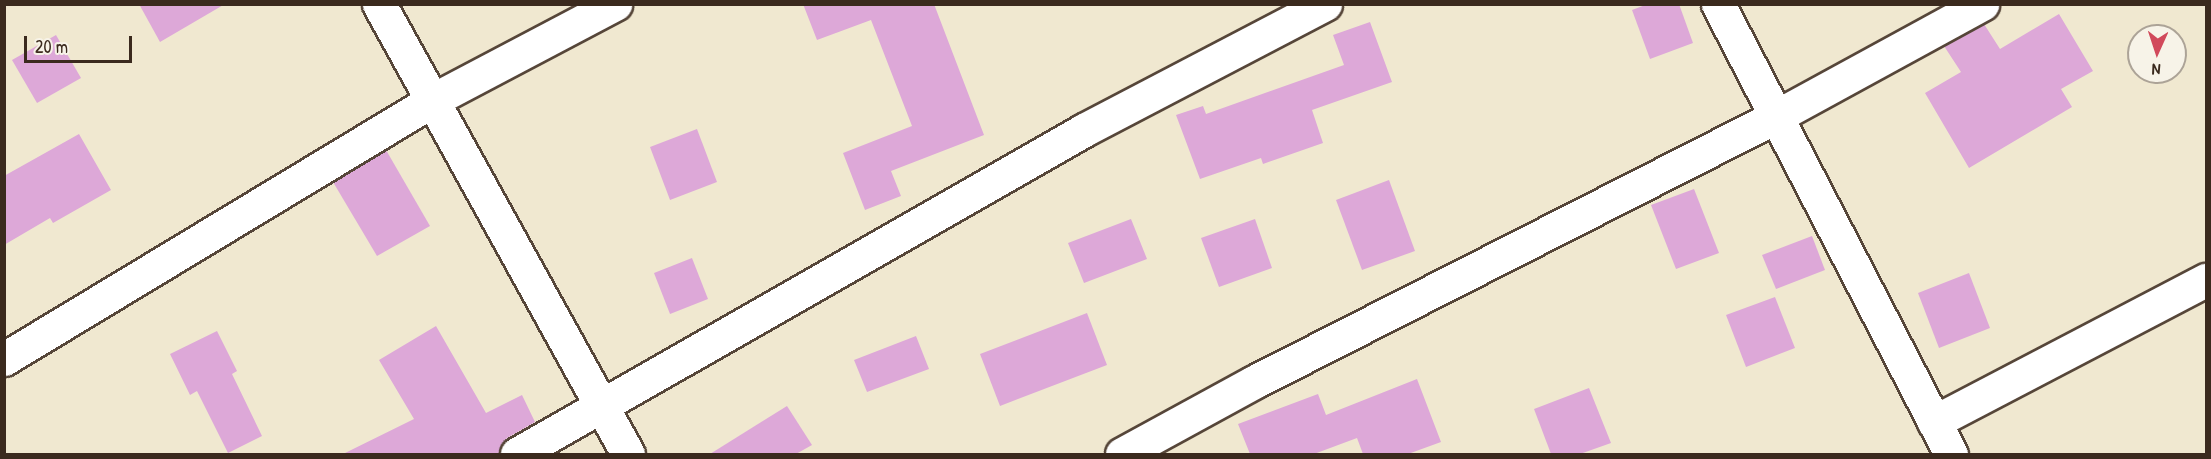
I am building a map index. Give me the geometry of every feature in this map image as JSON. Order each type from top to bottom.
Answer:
[{"type":"street","points":[[379,4],[628,454]]},
{"type":"street","points":[[4,359],[433,100],[615,4]]},
{"type":"street","points":[[517,454],[1084,130],[1325,4]]},
{"type":"street","points":[[1718,4],[1951,454]]},
{"type":"street","points":[[1122,454],[1254,382],[1775,117],[1982,4]]},
{"type":"street","points":[[1934,422],[2206,280]]},
{"type":"building","points":[[139,4],[225,4],[160,42]]},
{"type":"building","points":[[803,4],[934,4],[984,135],[891,171],[901,196],[865,210],[843,153],[912,126],[871,20],[817,40]]},
{"type":"building","points":[[1648,4],[1679,4],[1693,43],[1650,59],[1632,10]]},
{"type":"building","points":[[2059,14],[2093,71],[2061,89],[2072,107],[1969,168],[1925,93],[1961,72],[1944,46],[1984,24],[2000,49]]},
{"type":"building","points":[[1370,22],[1392,82],[1312,110],[1323,143],[1263,164],[1261,158],[1200,179],[1176,115],[1203,106],[1206,114],[1344,65],[1333,35]]},
{"type":"building","points":[[56,35],[81,78],[37,103],[12,60]]},
{"type":"building","points":[[697,129],[717,182],[670,200],[650,147]]},
{"type":"building","points":[[79,134],[111,190],[53,223],[50,218],[4,245],[4,176]]},
{"type":"building","points":[[386,150],[430,226],[377,256],[333,182]]},
{"type":"building","points":[[1389,180],[1415,251],[1362,270],[1336,200]]},
{"type":"building","points":[[1694,189],[1719,253],[1676,269],[1651,205]]},
{"type":"building","points":[[1131,219],[1147,259],[1084,283],[1068,243]]},
{"type":"building","points":[[1255,219],[1272,268],[1219,287],[1201,238]]},
{"type":"building","points":[[1812,236],[1825,270],[1776,289],[1762,255]]},
{"type":"building","points":[[692,258],[708,299],[670,314],[654,273]]},
{"type":"building","points":[[1969,273],[1990,328],[1939,348],[1918,293]]},
{"type":"building","points":[[1775,297],[1795,348],[1746,367],[1726,315]]},
{"type":"building","points":[[1087,313],[1107,365],[1000,406],[980,354]]},
{"type":"building","points":[[436,326],[486,413],[522,395],[535,422],[507,438],[498,454],[343,454],[414,419],[379,360]]},
{"type":"building","points":[[217,331],[237,371],[232,374],[262,436],[228,453],[197,391],[190,395],[170,354]]},
{"type":"building","points":[[916,336],[929,369],[867,392],[854,360]]},
{"type":"building","points":[[1417,379],[1441,442],[1408,454],[1363,454],[1357,438],[1314,454],[1250,454],[1238,424],[1318,394],[1326,415]]},
{"type":"building","points":[[1589,388],[1611,443],[1580,454],[1551,454],[1534,409]]},
{"type":"building","points":[[787,406],[812,445],[796,454],[710,454]]}]
